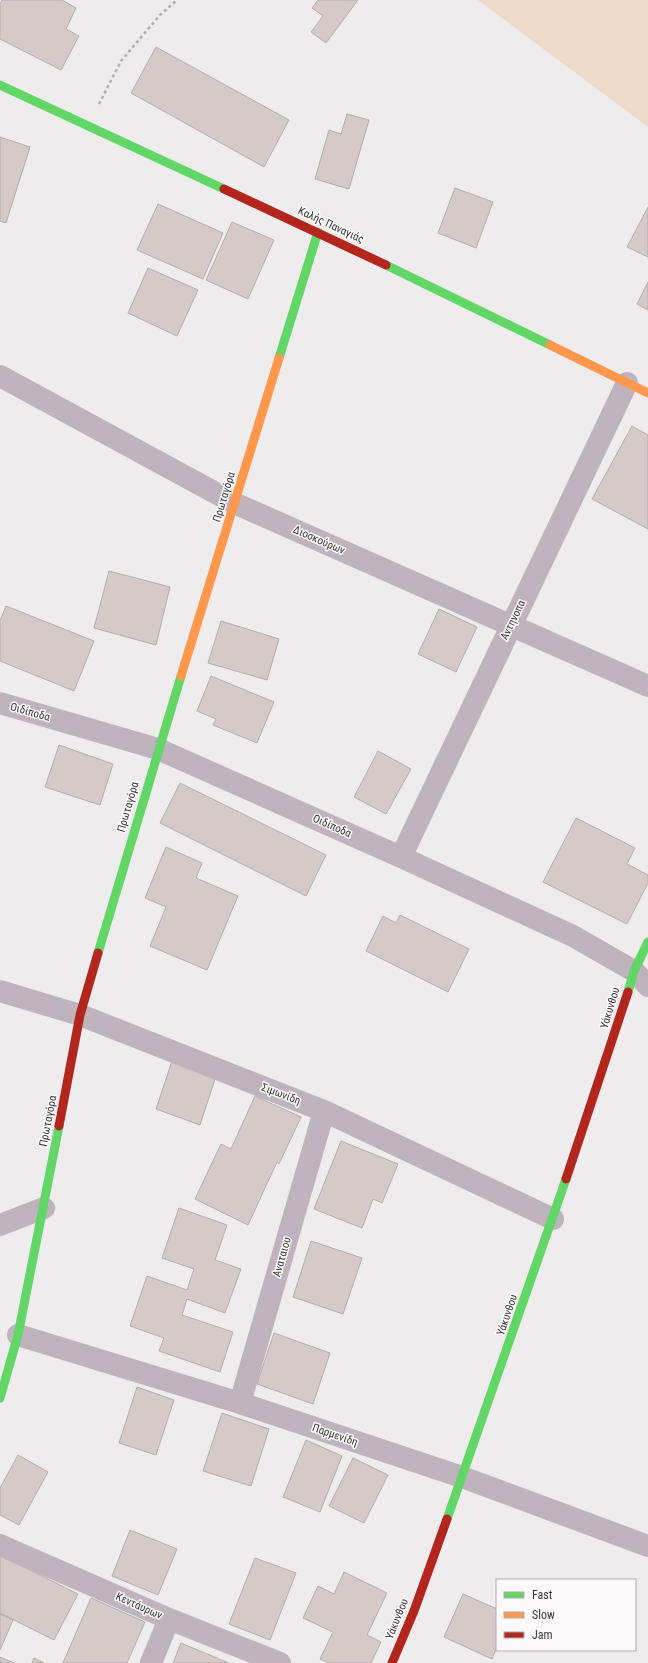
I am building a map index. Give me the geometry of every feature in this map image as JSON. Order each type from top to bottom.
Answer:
[{"type":"street","name":"Καλής Παναγιάς","points":[[0,85],[318,232],[577,357],[648,393]]},
{"type":"street","name":"Πρωταγόρα","points":[[0,1398],[18,1335],[44,1208],[80,1015],[158,749],[318,232]]},
{"type":"street","name":"Διοσκούρων","points":[[0,376],[234,502],[648,686]]},
{"type":"street","name":"Αντηνοπα","points":[[401,857],[510,625],[627,383]]},
{"type":"street","name":"Οιδίποδα","points":[[0,703],[158,749],[401,857],[573,936],[641,978]]},
{"type":"street","name":"Υάκυνθου","points":[[392,1663],[414,1611],[462,1477],[553,1219],[626,1001],[641,978],[648,942]]},
{"type":"street","name":"Σιμωνίδη","points":[[0,991],[80,1015],[324,1111],[553,1219]]},
{"type":"street","name":"Αναταιου","points":[[240,1403],[324,1111]]},
{"type":"street","points":[[0,1225],[44,1208]]},
{"type":"street","name":"Παρμενίδη","points":[[18,1335],[240,1403],[462,1477],[648,1546]]},
{"type":"street","name":"Κεντάυρων","points":[[0,1545],[169,1619],[280,1663]]},
{"type":"street","points":[[152,1663],[169,1619]]},
{"type":"path","points":[[88,125],[121,61],[160,15],[178,0]]},
{"type":"shaded area","points":[[478,0],[648,0],[648,127]]},
{"type":"building","points":[[2,0],[62,0],[76,8],[66,29],[79,36],[61,70],[0,39],[0,4]]},
{"type":"building","points":[[318,0],[358,0],[326,43],[311,32],[323,16],[312,8]]},
{"type":"building","points":[[156,47],[289,120],[264,167],[131,93]]},
{"type":"building","points":[[347,114],[369,120],[349,189],[315,179],[329,130],[341,134]]},
{"type":"building","points":[[0,137],[30,147],[6,223],[0,221]]},
{"type":"building","points":[[455,188],[493,202],[476,248],[438,233]]},
{"type":"building","points":[[158,204],[223,233],[203,279],[137,250]]},
{"type":"building","points":[[648,207],[648,257],[627,247]]},
{"type":"building","points":[[232,222],[274,240],[248,299],[206,280]]},
{"type":"building","points":[[148,268],[198,290],[177,336],[128,313]]},
{"type":"building","points":[[648,282],[648,310],[637,304]]},
{"type":"building","points":[[632,426],[648,435],[648,529],[592,499]]},
{"type":"building","points":[[109,571],[170,587],[156,645],[94,628]]},
{"type":"building","points":[[6,606],[94,641],[74,691],[0,661],[0,621]]},
{"type":"building","points":[[439,609],[477,627],[456,672],[418,654]]},
{"type":"building","points":[[221,621],[279,639],[267,680],[208,663]]},
{"type":"building","points":[[211,676],[274,702],[257,743],[213,725],[216,719],[197,711]]},
{"type":"building","points":[[59,745],[113,764],[100,805],[45,787]]},
{"type":"building","points":[[378,751],[411,769],[386,814],[354,797]]},
{"type":"building","points":[[180,783],[326,855],[306,896],[160,823]]},
{"type":"building","points":[[576,818],[635,848],[627,864],[648,875],[648,883],[627,924],[543,882]]},
{"type":"building","points":[[166,847],[202,863],[196,878],[238,896],[207,970],[150,946],[166,907],[145,898]]},
{"type":"building","points":[[400,915],[469,949],[448,992],[366,951],[383,916],[396,923]]},
{"type":"building","points":[[174,1055],[218,1070],[200,1125],[156,1109]]},
{"type":"building","points":[[255,1096],[301,1117],[279,1164],[277,1162],[248,1225],[195,1199],[221,1144],[231,1149]]},
{"type":"building","points":[[341,1141],[398,1164],[382,1203],[373,1199],[362,1228],[314,1209]]},
{"type":"building","points":[[179,1208],[227,1225],[215,1260],[241,1269],[225,1313],[187,1299],[182,1315],[233,1332],[220,1372],[159,1351],[164,1338],[130,1326],[147,1276],[187,1290],[194,1269],[162,1258]]},
{"type":"building","points":[[311,1241],[362,1258],[343,1314],[293,1297]]},
{"type":"building","points":[[274,1333],[330,1353],[313,1404],[257,1384]]},
{"type":"building","points":[[137,1387],[174,1400],[156,1455],[119,1443]]},
{"type":"building","points":[[222,1413],[269,1429],[251,1486],[203,1471]]},
{"type":"building","points":[[306,1440],[342,1456],[320,1512],[283,1497]]},
{"type":"building","points":[[18,1455],[48,1472],[19,1525],[0,1515],[0,1488]]},
{"type":"building","points":[[353,1458],[388,1475],[364,1523],[329,1506]]},
{"type":"building","points":[[130,1530],[177,1549],[158,1595],[112,1576]]},
{"type":"building","points":[[0,1555],[78,1594],[54,1640],[0,1613]]},
{"type":"building","points":[[255,1558],[296,1573],[270,1640],[229,1624]]},
{"type":"building","points":[[344,1572],[387,1593],[367,1635],[381,1642],[371,1663],[329,1663],[320,1659],[333,1632],[303,1618],[318,1586],[334,1594]]},
{"type":"building","points":[[463,1594],[496,1609],[496,1649],[492,1659],[444,1637]]},
{"type":"building","points":[[91,1598],[145,1622],[127,1663],[63,1663]]},
{"type":"building","points":[[0,1614],[13,1620],[0,1650]]},
{"type":"building","points":[[181,1643],[229,1663],[173,1663]]},
{"type":"building","points":[[0,1657],[14,1663],[0,1663]]},
{"type":"building","points":[[34,1658],[44,1663],[32,1663]]},
{"type":"traffic: fast","points":[[0,85],[224,189]]},
{"type":"traffic: fast","points":[[279,358],[318,232]]},
{"type":"traffic: fast","points":[[386,265],[550,345]]},
{"type":"traffic: fast","points":[[98,953],[181,676]]},
{"type":"traffic: fast","points":[[628,992],[634,971],[648,942]]},
{"type":"traffic: fast","points":[[0,1398],[18,1335],[59,1126]]},
{"type":"traffic: fast","points":[[447,1519],[566,1179]]},
{"type":"traffic: slow","points":[[550,345],[648,393]]},
{"type":"traffic: slow","points":[[181,676],[279,358]]},
{"type":"traffic: jam","points":[[224,189],[386,265]]},
{"type":"traffic: jam","points":[[59,1126],[80,1015],[98,953]]},
{"type":"traffic: jam","points":[[566,1179],[628,992]]},
{"type":"traffic: jam","points":[[392,1663],[414,1611],[447,1519]]}]
